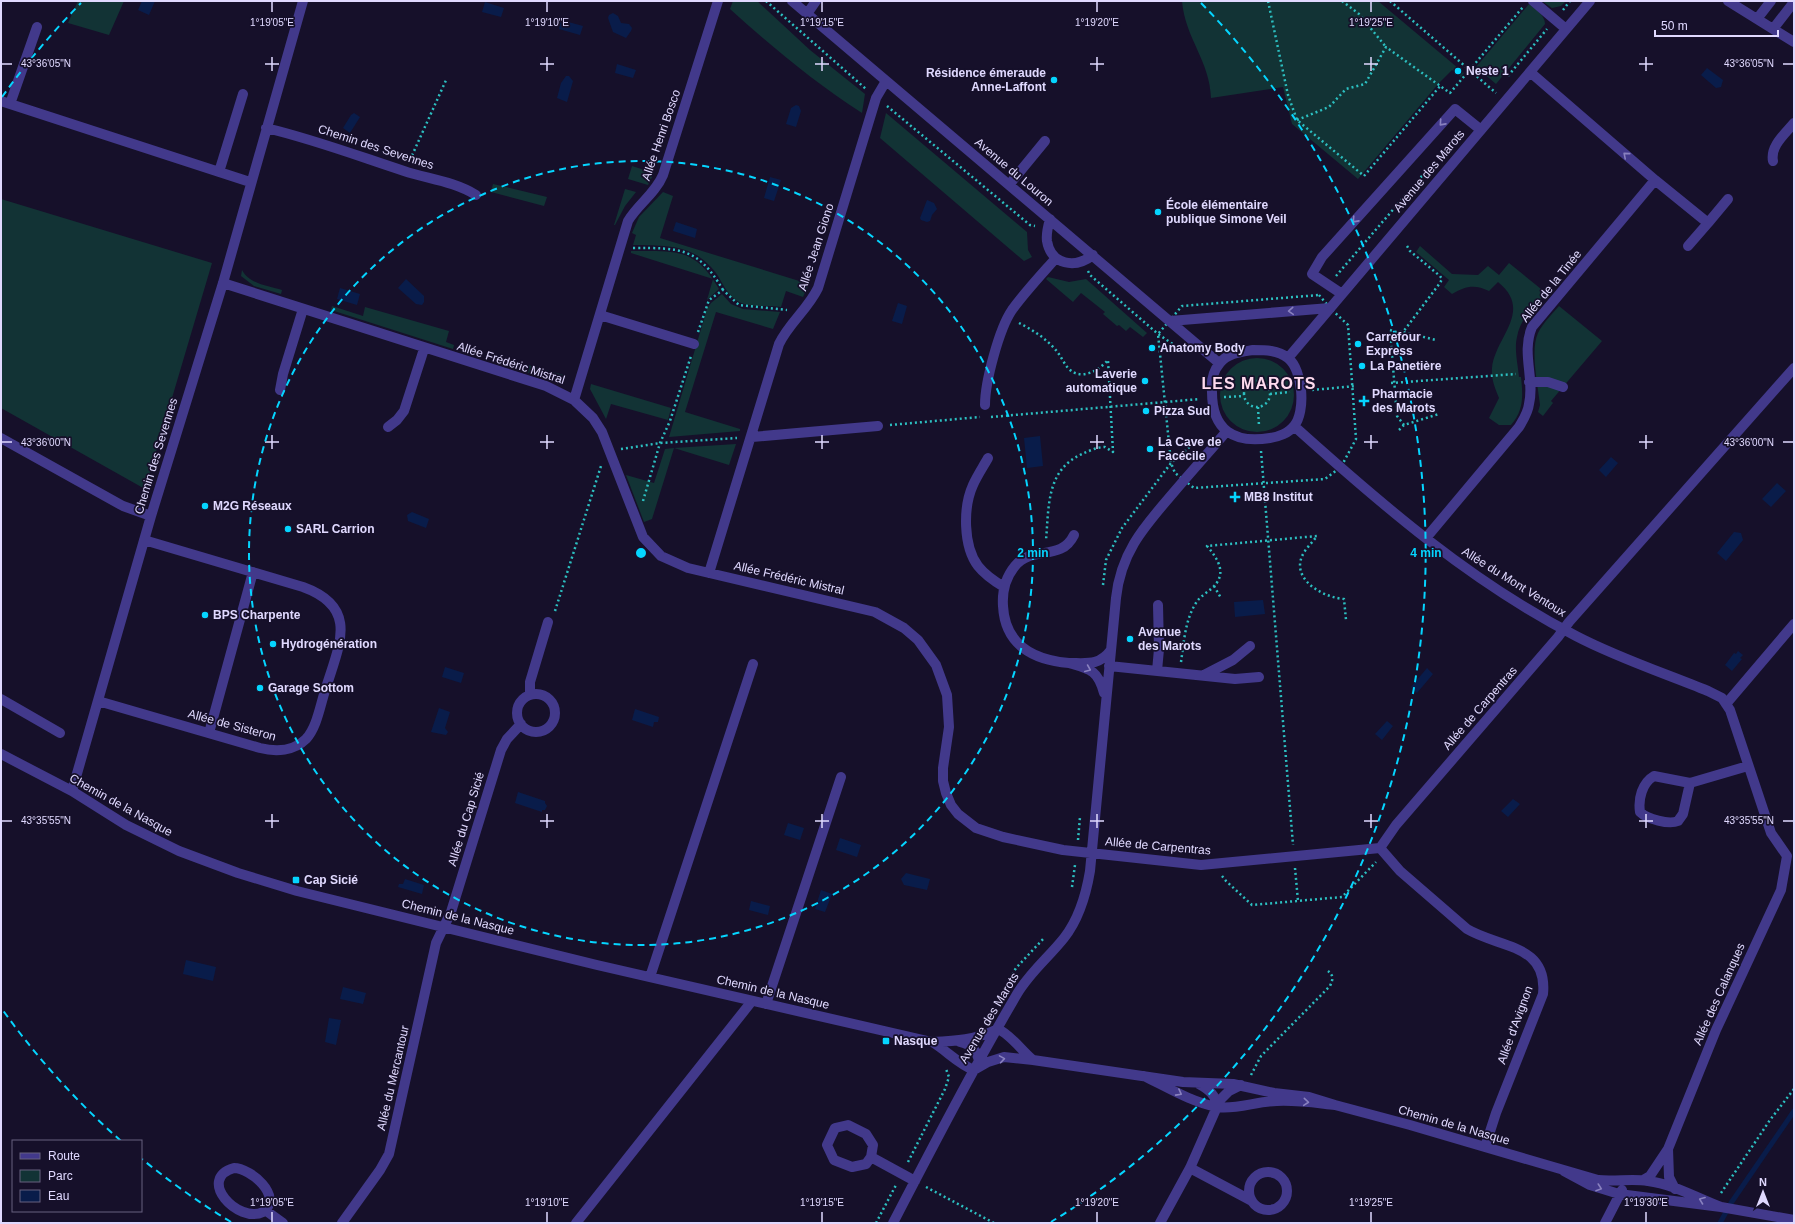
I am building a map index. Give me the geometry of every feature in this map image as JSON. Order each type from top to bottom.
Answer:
[{"type":"street","name":"Chemin des Sevennes","points":[[72,791],[151,516],[222,283],[302,1]]},
{"type":"street","name":"Allée Henri Bosco","points":[[574,400],[628,221],[633,213],[656,190],[663,175],[718,1]]},
{"type":"street","name":"Avenue du Louron","points":[[792,1],[1009,185],[1088,259],[1170,321],[1219,363]]},
{"type":"street","points":[[807,14],[816,1]]},
{"type":"street","points":[[1533,1],[1566,29]]},
{"type":"street","name":"Avenue des Marots","points":[[1288,358],[1590,1]]},
{"type":"street","points":[[1728,1],[1794,42]]},
{"type":"street","points":[[1757,19],[1771,1]]},
{"type":"street","points":[[1773,29],[1794,2]]},
{"type":"street","points":[[37,27],[6,103],[250,182]]},
{"type":"street","points":[[1530,72],[1708,223]]},
{"type":"street","name":"Allée Jean Giono","points":[[709,573],[752,437],[779,344],[790,326],[812,300],[818,288],[876,98],[886,81]]},
{"type":"street","points":[[219,172],[244,94]]},
{"type":"street","points":[[1342,294],[1312,274],[1322,257],[1455,109],[1481,130]]},
{"type":"street","points":[[1773,161],[1772,156],[1774,147],[1794,123]]},
{"type":"street","name":"Chemin des Sevennes","points":[[266,128],[298,136],[405,171],[458,185],[476,195]]},
{"type":"street","points":[[1009,185],[1045,141]]},
{"type":"street","name":"Allée de la Tinée","points":[[1426,538],[1519,427],[1529,405],[1527,344],[1532,327],[1656,180]]},
{"type":"street","points":[[1688,246],[1728,199]]},
{"type":"street","points":[[1049,224],[1047,240],[1050,251],[1056,258],[1064,262],[1075,264],[1088,259]]},
{"type":"street","points":[[985,405],[987,379],[1008,317],[1056,258]]},
{"type":"street","name":"Allée Frédéric Mistral","points":[[222,283],[424,349],[546,386],[574,400],[593,418],[602,432],[637,523],[646,541],[661,556],[677,565],[855,606],[875,612],[904,628],[918,640],[927,651],[936,665],[945,690],[949,712],[949,727],[943,768],[943,781],[946,793],[954,809],[967,822],[988,833],[1063,850],[1092,852]]},
{"type":"street","points":[[1170,321],[1330,308]]},
{"type":"street","points":[[280,390],[283,374],[303,309]]},
{"type":"street","points":[[600,315],[694,344]]},
{"type":"street","points":[[388,426],[397,420],[404,411],[424,349]]},
{"type":"street","points":[[1253,350],[1272,351],[1288,358],[1297,370],[1300,380],[1300,413],[1294,426],[1288,432],[1281,435],[1260,439],[1236,437],[1226,432],[1215,417],[1212,398],[1212,380],[1219,363],[1233,354],[1253,350]]},
{"type":"street","name":"Allée de Carpentras","points":[[1092,852],[1201,864],[1214,864],[1294,856],[1382,850],[1396,825],[1563,629],[1794,368]]},
{"type":"street","points":[[1529,378],[1563,387]]},
{"type":"street","points":[[752,437],[878,426]]},
{"type":"street","name":"Allée du Mont Ventoux","points":[[1294,426],[1426,538],[1468,571],[1563,629],[1598,646],[1715,694],[1726,704]]},
{"type":"street","name":"Avenue des Marots","points":[[893,1223],[974,1070],[1024,982],[1064,938],[1078,914],[1087,885],[1092,852],[1109,666],[1120,574],[1126,556],[1139,533],[1226,432]]},
{"type":"street","points":[[1,438],[123,506],[151,516]]},
{"type":"street","points":[[988,458],[970,495],[967,513],[968,538],[972,555],[978,565],[987,575],[1004,587]]},
{"type":"street","points":[[1074,535],[1067,546],[1057,551],[1030,556],[1018,562],[1004,587],[1004,617],[1009,631],[1016,641],[1026,650],[1042,659],[1069,663],[1090,669],[1094,672],[1100,681],[1106,699]]},
{"type":"street","name":"Allée de Sisteron","points":[[98,701],[268,750],[284,750],[302,742],[308,736],[314,725],[339,644],[341,628],[336,610],[322,594],[304,587],[144,540]]},
{"type":"street","points":[[209,734],[253,572]]},
{"type":"street","points":[[1157,671],[1159,648],[1158,605]]},
{"type":"street","points":[[530,694],[530,682],[548,622]]},
{"type":"street","points":[[1791,855],[1770,833],[1726,704],[1794,624]]},
{"type":"street","points":[[1202,676],[1233,660],[1250,646]]},
{"type":"street","points":[[1069,663],[1098,662],[1111,650]]},
{"type":"street","points":[[650,977],[753,664]]},
{"type":"street","points":[[1109,666],[1235,679],[1259,677]]},
{"type":"street","points":[[530,694],[543,695],[549,699],[555,710],[555,717],[552,723],[542,731],[535,732],[529,730],[521,724],[517,715],[518,709],[524,698],[530,694]]},
{"type":"street","points":[[1,699],[60,733]]},
{"type":"street","name":"Allée du Cap Sicié","points":[[443,927],[453,904],[501,750],[507,739],[521,724]]},
{"type":"street","name":"Chemin de la Nasque","points":[[1,754],[72,791],[126,825],[172,848],[238,873],[297,891],[650,977],[932,1042],[957,1041],[981,1037],[998,1029]]},
{"type":"street","points":[[1690,783],[1683,814],[1678,821],[1671,823],[1646,817],[1640,812],[1639,802],[1641,792],[1645,784],[1651,778],[1657,776],[1690,783],[1748,766]]},
{"type":"street","points":[[766,1004],[841,777]]},
{"type":"street","name":"Allée d'Avignon","points":[[1382,850],[1400,871],[1467,929],[1482,937],[1516,948],[1528,954],[1537,964],[1542,973],[1544,982],[1543,994],[1496,1113],[1486,1147]]},
{"type":"street","name":"Allée des Calanques","points":[[1643,1180],[1650,1176],[1668,1149],[1716,1030],[1781,890],[1791,855]]},
{"type":"street","name":"Allée du Mercantour","points":[[342,1223],[380,1170],[389,1154],[436,943],[443,927]]},
{"type":"street","points":[[576,1223],[752,1001]]},
{"type":"street","points":[[998,1029],[1005,1032],[1020,1050],[1033,1060]]},
{"type":"street","name":"Chemin de la Nasque","points":[[957,1041],[969,1045],[977,1051],[979,1061]]},
{"type":"street","name":"Chemin de la Nasque","points":[[932,1042],[965,1067],[974,1070],[988,1062],[1004,1057],[1198,1084],[1217,1082],[1245,1086],[1274,1093],[1309,1097],[1598,1180],[1643,1180],[1664,1185],[1721,1207]]},
{"type":"street","name":"Chemin de la Nasque","points":[[1144,1076],[1184,1096],[1218,1107],[1243,1106],[1277,1101],[1302,1101],[1335,1105]]},
{"type":"street","name":"Chemin de la Nasque","points":[[1198,1084],[1210,1091],[1216,1100],[1218,1107]]},
{"type":"street","points":[[1160,1223],[1190,1168],[1223,1096],[1245,1086],[1248,1099],[1243,1106]]},
{"type":"street","points":[[848,1125],[866,1134],[873,1144],[871,1157],[866,1164],[852,1167],[834,1160],[827,1145],[835,1128],[848,1125]]},
{"type":"street","name":"Allée des Calanques","points":[[1668,1149],[1669,1178],[1675,1189]]},
{"type":"street","points":[[871,1157],[915,1181]]},
{"type":"street","points":[[240,1168],[246,1170],[264,1185],[269,1199],[265,1210],[255,1215],[245,1215],[224,1201],[218,1192],[218,1188],[228,1170],[240,1168]]},
{"type":"street","points":[[1190,1168],[1252,1201]]},
{"type":"street","name":"Chemin de la Nasque","points":[[1564,1171],[1590,1185],[1619,1194],[1721,1207],[1794,1220]]},
{"type":"street","points":[[1605,1223],[1626,1180]]},
{"type":"street","points":[[1645,1198],[1664,1185]]},
{"type":"street","points":[[265,1210],[283,1223]]},
{"type":"path","points":[[766,1],[876,98],[1030,225],[1049,224]]},
{"type":"path","points":[[1268,1],[1288,95],[1297,120],[1364,176],[1441,85]]},
{"type":"path","points":[[1342,1],[1359,14],[1386,47],[1441,85],[1450,93],[1524,7]]},
{"type":"path","points":[[1390,1],[1506,100]]},
{"type":"path","points":[[1504,79],[1570,1]]},
{"type":"path","points":[[1297,120],[1329,107],[1346,89],[1365,84],[1386,47]]},
{"type":"path","points":[[405,171],[447,78]]},
{"type":"path","points":[[1490,97],[1499,85]]},
{"type":"path","points":[[1158,334],[1171,463],[1175,473],[1194,488],[1325,479],[1341,467],[1356,439],[1348,325],[1319,296],[1434,163]]},
{"type":"path","points":[[1403,332],[1442,279],[1410,251],[1407,246]]},
{"type":"path","points":[[620,248],[667,248],[683,251],[698,259],[709,269],[723,290],[735,303],[744,307],[803,312]]},
{"type":"path","points":[[1088,259],[1090,275],[1158,334],[1178,347]]},
{"type":"path","points":[[637,523],[660,443],[670,421],[694,344],[710,300],[723,290]]},
{"type":"path","points":[[1008,317],[1028,327],[1046,340],[1073,371],[1080,374],[1092,372],[1100,368],[1108,360],[1113,452],[1105,447],[1094,449],[1072,458],[1060,470],[1050,494],[1045,553]]},
{"type":"path","points":[[1390,330],[1436,340]]},
{"type":"path","points":[[1396,332],[1391,342],[1393,383],[1397,416],[1404,425]]},
{"type":"path","points":[[1393,383],[1529,378]]},
{"type":"path","points":[[1255,381],[1265,384],[1270,394],[1266,403],[1258,407],[1249,404],[1244,396],[1246,386],[1255,381]]},
{"type":"path","points":[[878,426],[1166,402]]},
{"type":"path","points":[[1258,407],[1298,901]]},
{"type":"path","points":[[1399,430],[1404,425],[1439,414]]},
{"type":"path","points":[[1103,590],[1106,560],[1122,528],[1171,463],[1193,444]]},
{"type":"path","points":[[1179,674],[1186,625],[1190,615],[1196,602],[1214,586],[1220,576],[1220,564],[1207,546],[1317,536],[1301,560],[1300,571],[1311,586],[1320,592],[1335,598],[1344,599],[1346,620]]},
{"type":"path","points":[[1214,586],[1221,598]]},
{"type":"path","points":[[1071,889],[1081,812]]},
{"type":"path","points":[[1214,864],[1226,881],[1252,905],[1342,897],[1382,850]]},
{"type":"path","name":"Avenue des Marots","points":[[1008,981],[1016,968],[1050,932]]},
{"type":"path","points":[[1245,1086],[1261,1056],[1330,986],[1333,979],[1332,974],[1328,971]]},
{"type":"path","name":"Avenue des Marots","points":[[876,1223],[947,1084],[949,1077],[943,1059],[944,1050]]},
{"type":"path","points":[[1721,1207],[1720,1195],[1770,1120],[1794,1089]]},
{"type":"path","points":[[915,1181],[994,1223]]},
{"type":"green space","points":[[78,1],[124,1],[109,35],[68,23]]},
{"type":"green space","points":[[733,1],[757,1],[810,50],[865,94],[862,113],[794,64],[762,37],[730,9]]},
{"type":"green space","points":[[1182,1],[1378,1],[1464,73],[1461,77],[1452,70],[1439,83],[1358,179],[1292,124],[1283,87],[1211,98],[1210,85],[1188,27]]},
{"type":"green space","points":[[1542,1],[1566,1],[1561,6],[1552,8]]},
{"type":"green space","points":[[1529,4],[1542,15],[1545,24],[1496,84],[1476,67]]},
{"type":"green space","points":[[886,113],[1027,232],[1028,250],[1032,257],[1024,261],[880,138]]},
{"type":"green space","points":[[632,166],[654,173],[648,185],[628,179]]},
{"type":"green space","points":[[493,184],[547,197],[544,206],[491,192]]},
{"type":"green space","points":[[625,189],[636,192],[625,206],[614,225]]},
{"type":"green space","points":[[663,192],[673,196],[660,238],[809,284],[803,297],[786,291],[781,307],[744,304],[731,296],[716,273],[707,263],[689,251],[668,246],[633,245],[636,235],[632,233],[639,217]]},
{"type":"green space","points":[[1,199],[212,263],[145,489],[1,408]]},
{"type":"green space","points":[[1420,246],[1452,274],[1478,275],[1488,266],[1499,275],[1509,263],[1546,293],[1528,313],[1519,330],[1516,342],[1516,352],[1519,377],[1521,377],[1522,402],[1518,414],[1511,425],[1499,425],[1489,418],[1499,398],[1493,380],[1492,368],[1499,346],[1510,324],[1513,314],[1513,303],[1508,293],[1498,282],[1489,291],[1479,287],[1470,287],[1461,289],[1452,294],[1444,287],[1449,280],[1416,252]]},
{"type":"green space","points":[[631,251],[660,251],[682,254],[701,265],[712,279],[631,253]]},
{"type":"green space","points":[[242,270],[245,275],[254,281],[265,286],[282,290],[281,294],[254,286],[241,276]]},
{"type":"green space","points":[[1048,277],[1069,282],[1086,279],[1147,333],[1143,337],[1130,327],[1126,331],[1119,325],[1117,326],[1103,314],[1105,312],[1081,293],[1073,302],[1046,279]]},
{"type":"green space","points":[[713,280],[719,289],[707,300]]},
{"type":"green space","points":[[722,294],[731,304],[743,309],[780,312],[773,329],[716,312],[685,412],[740,429],[740,431],[669,437],[707,309],[711,303]]},
{"type":"green space","points":[[332,306],[363,316],[365,307],[449,331],[446,342],[454,345],[453,349],[331,310]]},
{"type":"green space","points":[[1559,306],[1602,341],[1551,401],[1553,403],[1543,416],[1538,412],[1540,405],[1535,368],[1536,340],[1542,326]]},
{"type":"green space","points":[[499,357],[567,376],[561,381],[555,381],[497,363]]},
{"type":"green space","points":[[1250,358],[1264,358],[1271,360],[1284,368],[1292,381],[1294,395],[1292,409],[1284,422],[1271,430],[1264,432],[1250,432],[1243,430],[1230,422],[1222,409],[1220,402],[1220,388],[1222,381],[1230,368],[1243,360]]},
{"type":"green space","points":[[591,384],[671,408],[668,420],[611,404],[606,419],[590,389]]},
{"type":"green space","points":[[736,444],[729,465],[674,448]]},
{"type":"green space","points":[[674,448],[652,519],[644,522],[626,475],[654,483],[665,449]]},
{"type":"water","points":[[142,1],[155,1],[149,15],[138,10]]},
{"type":"water","points":[[485,2],[504,8],[501,17],[482,12]]},
{"type":"water","points":[[613,13],[618,16],[621,23],[629,24],[632,28],[626,38],[613,32],[608,18],[609,15]]},
{"type":"water","points":[[561,20],[583,26],[580,35],[559,29]]},
{"type":"water","points":[[617,64],[636,70],[633,78],[615,73]]},
{"type":"water","points":[[1707,68],[1723,80],[1721,87],[1716,88],[1701,75]]},
{"type":"water","points":[[566,76],[569,76],[573,81],[567,102],[557,98],[561,83]]},
{"type":"water","points":[[796,105],[799,106],[801,111],[796,127],[786,124],[791,108]]},
{"type":"water","points":[[354,113],[360,117],[350,133],[343,128],[351,115]]},
{"type":"water","points":[[770,177],[781,180],[774,201],[764,198]]},
{"type":"water","points":[[927,200],[934,203],[937,209],[932,215],[930,221],[927,222],[921,220],[920,218]]},
{"type":"water","points":[[676,222],[697,229],[695,238],[673,231]]},
{"type":"water","points":[[406,279],[424,296],[424,302],[422,305],[416,304],[398,288]]},
{"type":"water","points":[[340,288],[360,294],[357,305],[337,299]]},
{"type":"water","points":[[898,303],[907,306],[902,324],[892,321]]},
{"type":"water","points":[[1040,436],[1043,466],[1027,468],[1024,438]]},
{"type":"water","points":[[1611,457],[1618,463],[1606,477],[1599,470]]},
{"type":"water","points":[[1777,483],[1786,491],[1771,507],[1762,499]]},
{"type":"water","points":[[412,512],[429,519],[426,528],[408,521],[407,515]]},
{"type":"water","points":[[1734,532],[1741,533],[1743,540],[1726,561],[1717,553]]},
{"type":"water","points":[[1263,600],[1265,614],[1235,617],[1234,602]]},
{"type":"water","points":[[1738,651],[1743,655],[1740,658],[1742,659],[1732,671],[1725,665],[1734,653],[1736,654]]},
{"type":"water","points":[[445,667],[464,673],[461,683],[442,677]]},
{"type":"water","points":[[1427,668],[1433,674],[1417,693],[1411,687]]},
{"type":"water","points":[[439,708],[450,712],[445,728],[448,732],[446,735],[431,732]]},
{"type":"water","points":[[635,709],[659,717],[658,722],[654,722],[653,727],[632,720]]},
{"type":"water","points":[[1387,721],[1393,726],[1382,740],[1375,734]]},
{"type":"water","points":[[518,792],[545,801],[547,806],[545,810],[542,810],[542,812],[515,803]]},
{"type":"water","points":[[1513,799],[1520,804],[1508,817],[1501,811]]},
{"type":"water","points":[[788,823],[804,828],[800,840],[784,835]]},
{"type":"water","points":[[840,838],[861,845],[857,857],[836,850]]},
{"type":"water","points":[[906,873],[930,879],[927,890],[904,885],[901,879]]},
{"type":"water","points":[[405,879],[424,885],[422,894],[398,887],[399,884],[403,884]]},
{"type":"water","points":[[821,890],[832,894],[825,912],[815,909]]},
{"type":"water","points":[[751,901],[770,906],[768,915],[749,910]]},
{"type":"water","points":[[186,960],[216,967],[213,981],[183,974]]},
{"type":"water","points":[[343,987],[366,993],[363,1004],[340,999]]},
{"type":"water","points":[[329,1018],[341,1020],[336,1045],[325,1042]]},
{"type":"waterway","points":[[1720,1223],[1731,1203],[1794,1111]]},
{"type":"place","name":"Neste 1","points":[[1458,71]]},
{"type":"place","name":"Résidence émeraude Anne-Laffont","points":[[1054,80]]},
{"type":"place","name":"École élémentaire publique Simone Veil","points":[[1158,212]]},
{"type":"place","name":"Carrefour Express","points":[[1358,344]]},
{"type":"place","name":"Anatomy Body","points":[[1152,348]]},
{"type":"place","name":"La Panetière","points":[[1362,366]]},
{"type":"place","name":"Laverie automatique","points":[[1145,381]]},
{"type":"place","name":"Pharmacie des Marots","points":[[1364,401]]},
{"type":"place","name":"Pizza Sud","points":[[1146,411]]},
{"type":"place","name":"La Cave de Facécile","points":[[1150,449]]},
{"type":"place","name":"MB8 Institut","points":[[1235,497]]},
{"type":"place","name":"M2G Réseaux","points":[[205,506]]},
{"type":"place","name":"SARL Carrion","points":[[288,529]]},
{"type":"place","name":"BPS Charpente","points":[[205,615]]},
{"type":"place","name":"Avenue des Marots","points":[[1130,639]]},
{"type":"place","name":"Hydrogénération","points":[[273,644]]},
{"type":"place","name":"Garage Sottom","points":[[260,688]]},
{"type":"place","name":"Cap Sicié","points":[[296,880]]},
{"type":"place","name":"Nasque","points":[[886,1041]]},
{"type":"district","name":"LES MAROTS","points":[[1259,383]]}]
